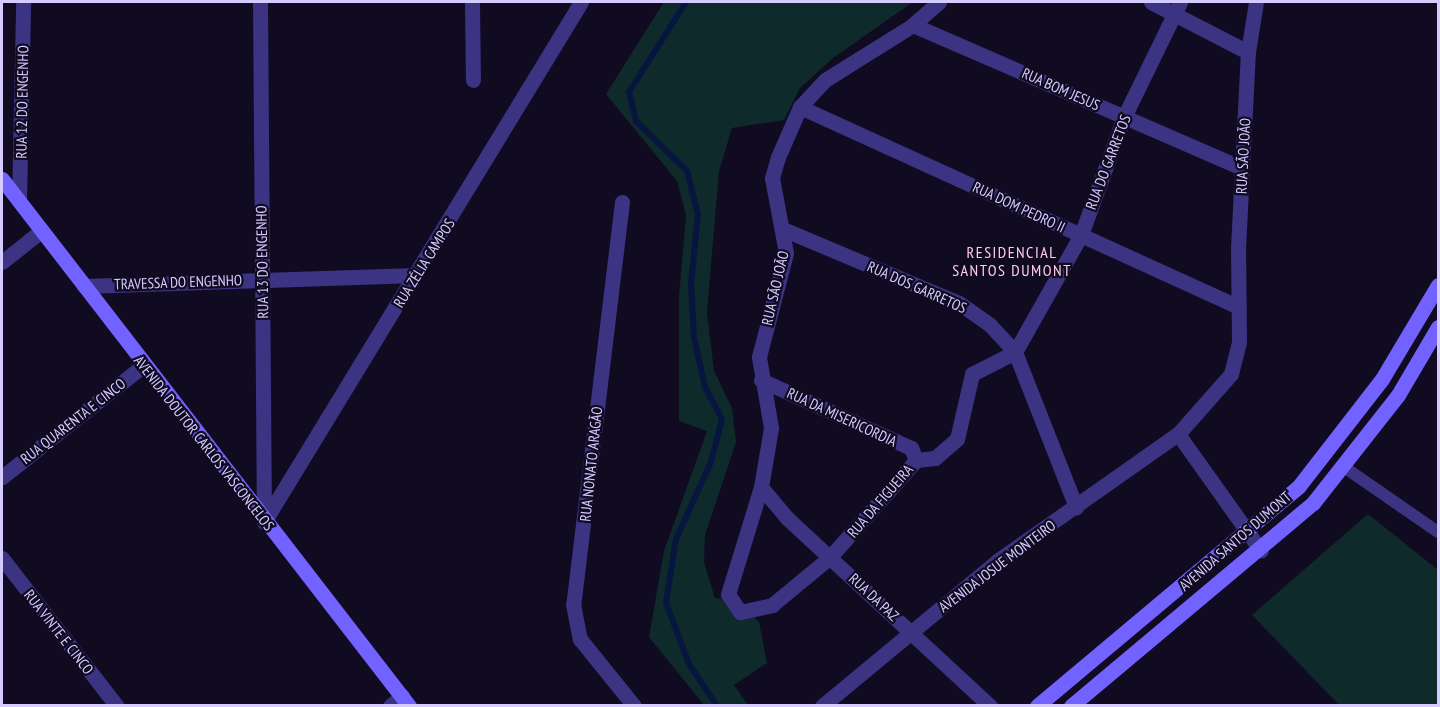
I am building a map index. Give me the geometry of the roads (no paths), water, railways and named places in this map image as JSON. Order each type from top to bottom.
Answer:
[{"type":"main road","name":"AVENIDA DOUTOR CARLOS VASCONCELOS","points":[[2,178],[400,702]]},
{"type":"main road","name":"AVENIDA SANTOS DUMONT","points":[[1037,705],[1249,534],[1328,453],[1438,285]]},
{"type":"main road","name":"AVENIDA SANTOS DUMONT","points":[[1071,705],[1261,551],[1344,467],[1398,395],[1438,327]]},
{"type":"street","name":"RUA 12 DO ENGENHO","points":[[19,201],[23,2]]},
{"type":"street","name":"RUA 13 DO ENGENHO","points":[[260,2],[264,522]]},
{"type":"street","points":[[472,2],[473,80]]},
{"type":"street","name":"RUA ZÉLIA CAMPOS","points":[[264,522],[581,2]]},
{"type":"street","name":"RUA SÃO JOÃO","points":[[737,610],[728,594],[761,487],[771,428],[761,380],[759,357],[786,253],[786,230],[772,178],[800,107],[825,80],[913,25],[939,2]]},
{"type":"street","points":[[1150,2],[1177,8],[1248,52]]},
{"type":"street","name":"RUA SÃO JOÃO","points":[[1178,434],[1231,374],[1239,342],[1242,168],[1248,52],[1257,2]]},
{"type":"street","name":"RUA DO GARRETOS","points":[[1015,352],[1080,235],[1124,117],[1177,8]]},
{"type":"street","name":"RUA BOM JESUS","points":[[913,25],[1242,168]]},
{"type":"street","name":"RUA DOM PEDRO II","points":[[800,107],[1238,307]]},
{"type":"street","name":"RUA NONATO ARAGÃO","points":[[622,202],[573,604],[580,639],[634,705]]},
{"type":"street","name":"RUA DOS GARRETOS","points":[[786,230],[959,303],[1015,352],[1076,507]]},
{"type":"street","points":[[2,262],[41,231]]},
{"type":"street","name":"TRAVESSA DO ENGENHO","points":[[84,286],[416,275]]},
{"type":"street","name":"RUA DA FIGUEIRA","points":[[737,610],[772,605],[830,557],[916,460],[934,458],[957,439],[972,374],[1015,352]]},
{"type":"street","name":"RUA QUARENTA E CINCO","points":[[2,477],[144,365]]},
{"type":"street","name":"RUA DA MISERICORDIA","points":[[761,380],[911,448],[916,460]]},
{"type":"street","points":[[1178,434],[1261,551]]},
{"type":"street","name":"AVENIDA JOSUE MONTEIRO","points":[[822,705],[911,632],[1076,507],[1178,434]]},
{"type":"street","name":"RUA DA PAZ","points":[[761,487],[830,557],[990,705]]},
{"type":"street","name":"RUA VINTE E CINCO","points":[[2,558],[117,705]]},
{"type":"lane","points":[[1344,467],[1438,532]]},
{"type":"waterway","points":[[686,2],[629,92],[636,121],[687,171],[698,214],[691,284],[694,338],[705,387],[722,419],[711,462],[676,539],[666,603],[689,664],[717,706]]},
{"type":"district","name":"RESIDENCIAL SANTOS DUMONT","points":[[1012,261]]}]
